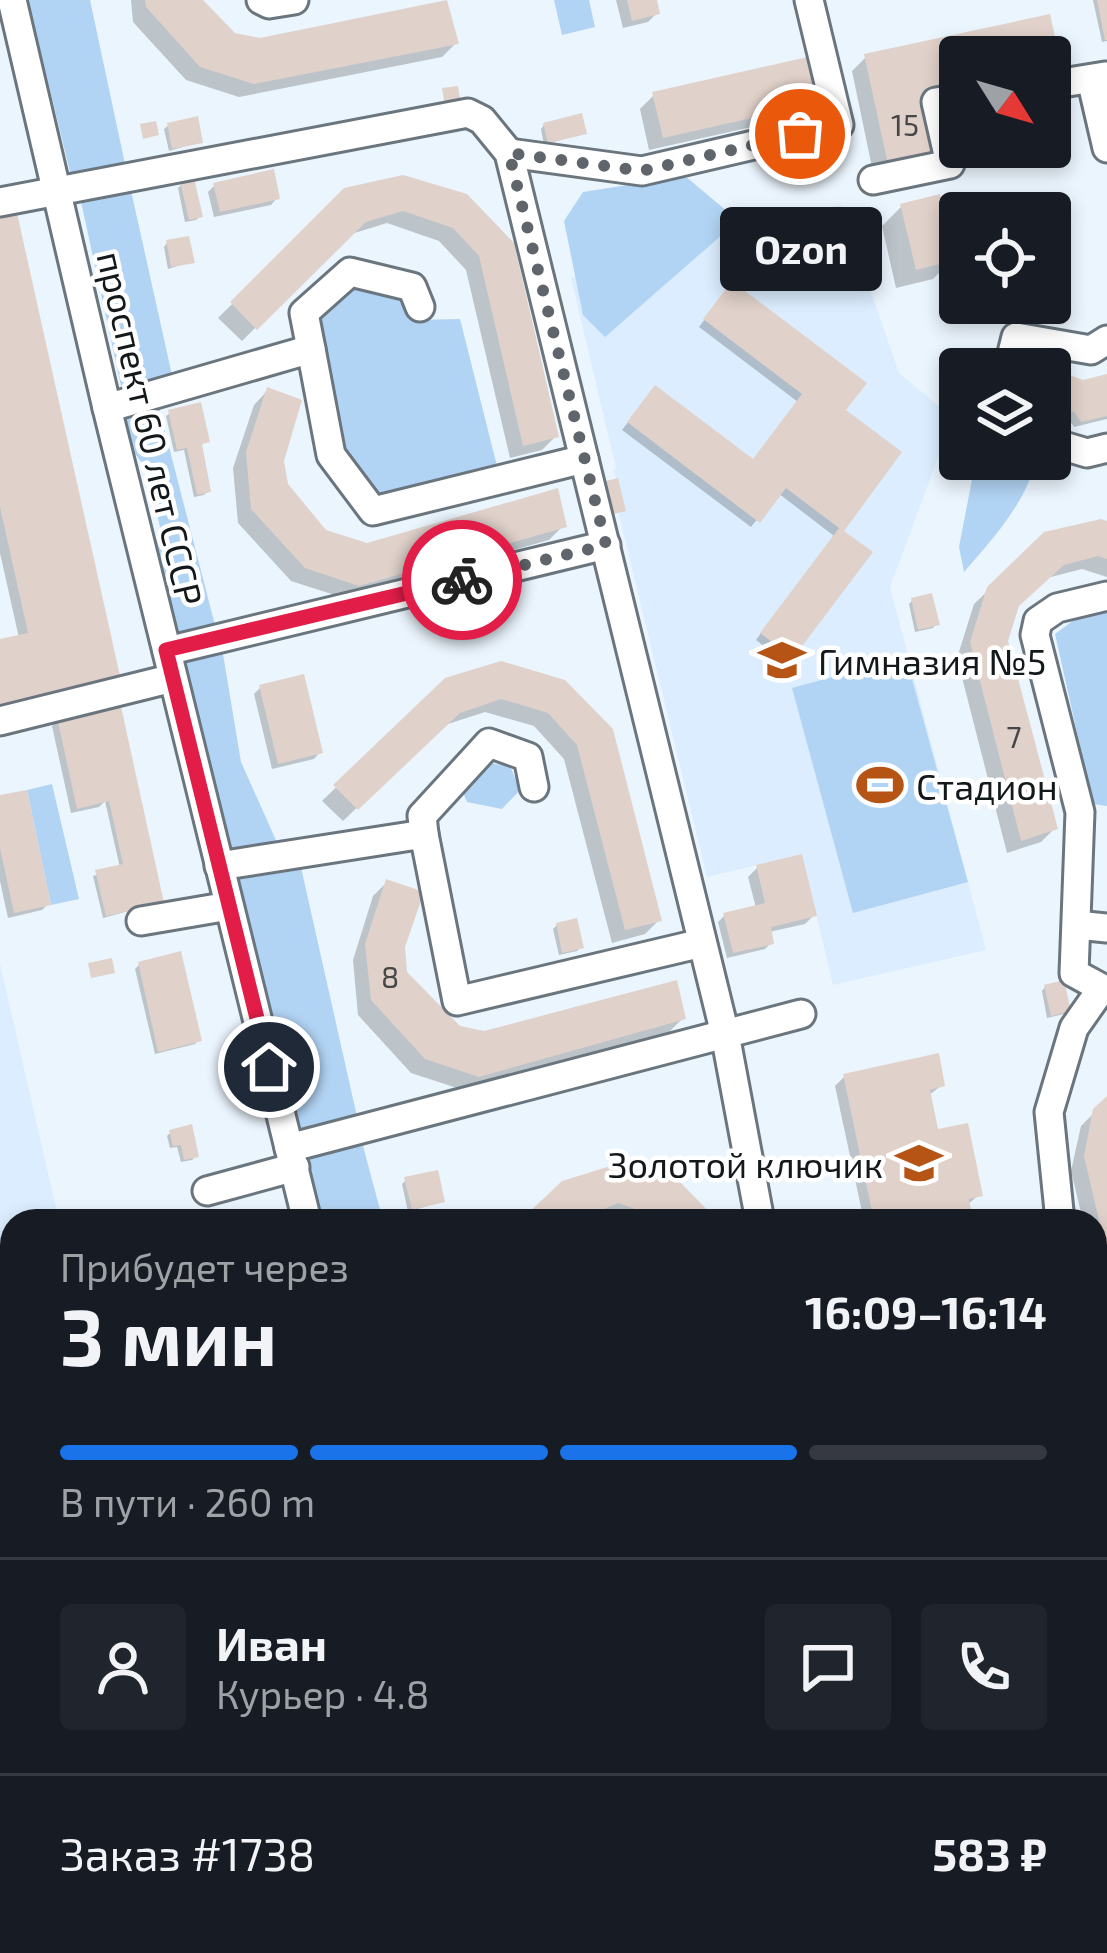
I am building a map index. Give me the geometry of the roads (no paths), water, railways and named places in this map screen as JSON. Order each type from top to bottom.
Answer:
[{"type":"street","name":"проспект 60 лет СССР","points":[[12,0],[107,408],[305,1209]]},
{"type":"street","points":[[262,0],[269,4],[294,0]]},
{"type":"street","points":[[509,153],[642,171],[839,125],[809,0]]},
{"type":"street","points":[[1099,77],[1107,148]]},
{"type":"street","points":[[0,202],[468,113],[482,120],[509,153],[725,1034],[758,1209]]},
{"type":"street","points":[[873,181],[939,166]]},
{"type":"street","points":[[420,307],[412,287],[350,272],[304,313],[331,455],[373,511],[584,459]]},
{"type":"street","points":[[1013,348],[1016,338],[1091,350],[1107,340]]},
{"type":"street","points":[[107,408],[311,349]]},
{"type":"street","points":[[1071,448],[1087,453],[1107,448]]},
{"type":"street","points":[[0,721],[170,664],[606,545]]},
{"type":"street","points":[[1059,1209],[1049,1112],[1074,1028],[1104,991],[1074,973],[1093,814],[1035,635],[1038,621],[1057,608],[1107,596]]},
{"type":"street","points":[[533,787],[528,758],[490,742],[422,816],[457,1001],[702,943]]},
{"type":"street","points":[[219,866],[424,834]]},
{"type":"street","points":[[141,921],[229,906]]},
{"type":"street","points":[[1077,926],[1107,928]]},
{"type":"street","points":[[207,1191],[292,1158],[801,1014]]},
{"type":"place","name":"Ozon","points":[[800,134]]},
{"type":"place","name":"Гимназия №5","points":[[782,660]]},
{"type":"place","name":"Стадион","points":[[880,785]]},
{"type":"place","name":"Золотой ключик","points":[[919,1163]]}]
